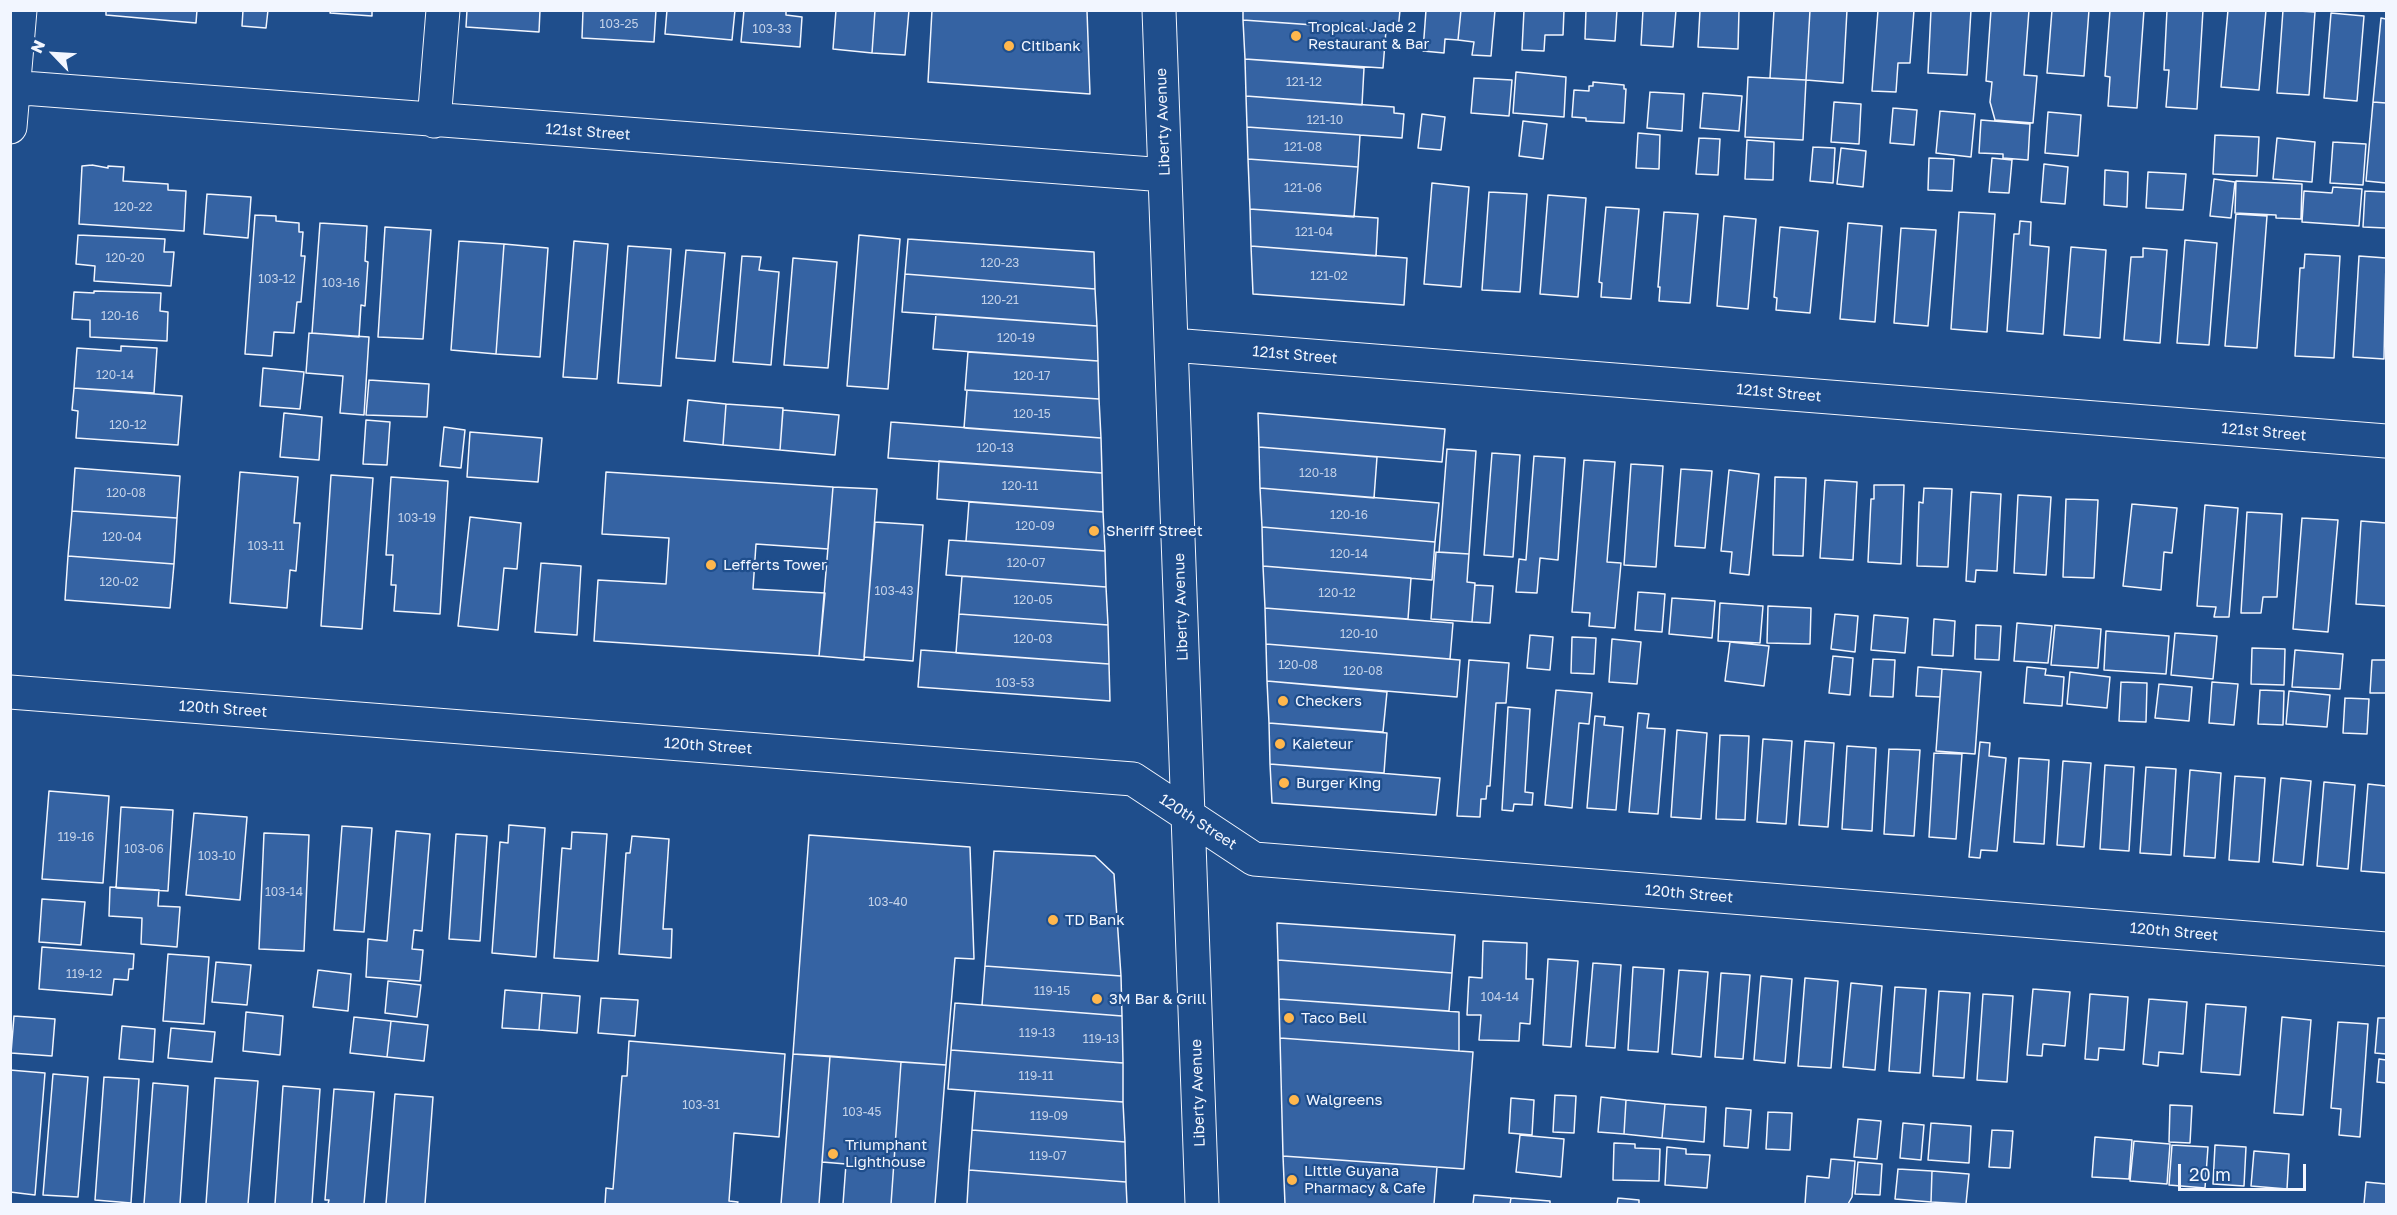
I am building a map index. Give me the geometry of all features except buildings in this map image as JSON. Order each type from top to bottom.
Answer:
[{"type":"street","points":[[10,127],[20,10]]},
{"type":"street","points":[[434,121],[443,10]]},
{"type":"street","name":"Liberty Avenue","points":[[1159,10],[1202,1204]]},
{"type":"street","name":"121st Street","points":[[12,87],[1165,175]]},
{"type":"street","name":"121st Street","points":[[1172,345],[2386,441]]},
{"type":"street","name":"120th Street","points":[[10,692],[1132,779],[1254,860],[2386,949]]},
{"type":"place","name":"Tropical Jade 2 Restaurant & Bar","points":[[1296,36]]},
{"type":"place","name":"Citibank","points":[[1009,46]]},
{"type":"place","name":"Sheriff Street","points":[[1094,531]]},
{"type":"place","name":"Lefferts Tower","points":[[711,565]]},
{"type":"place","name":"Checkers","points":[[1283,701]]},
{"type":"place","name":"Kaieteur","points":[[1280,744]]},
{"type":"place","name":"Burger King","points":[[1284,783]]},
{"type":"place","name":"TD Bank","points":[[1053,920]]},
{"type":"place","name":"3M Bar & Grill","points":[[1097,999]]},
{"type":"place","name":"Taco Bell","points":[[1289,1018]]},
{"type":"place","name":"Walgreens","points":[[1294,1100]]},
{"type":"place","name":"Triumphant Lighthouse","points":[[833,1154]]},
{"type":"place","name":"Little Guyana Pharmacy & Cafe","points":[[1292,1180]]}]
